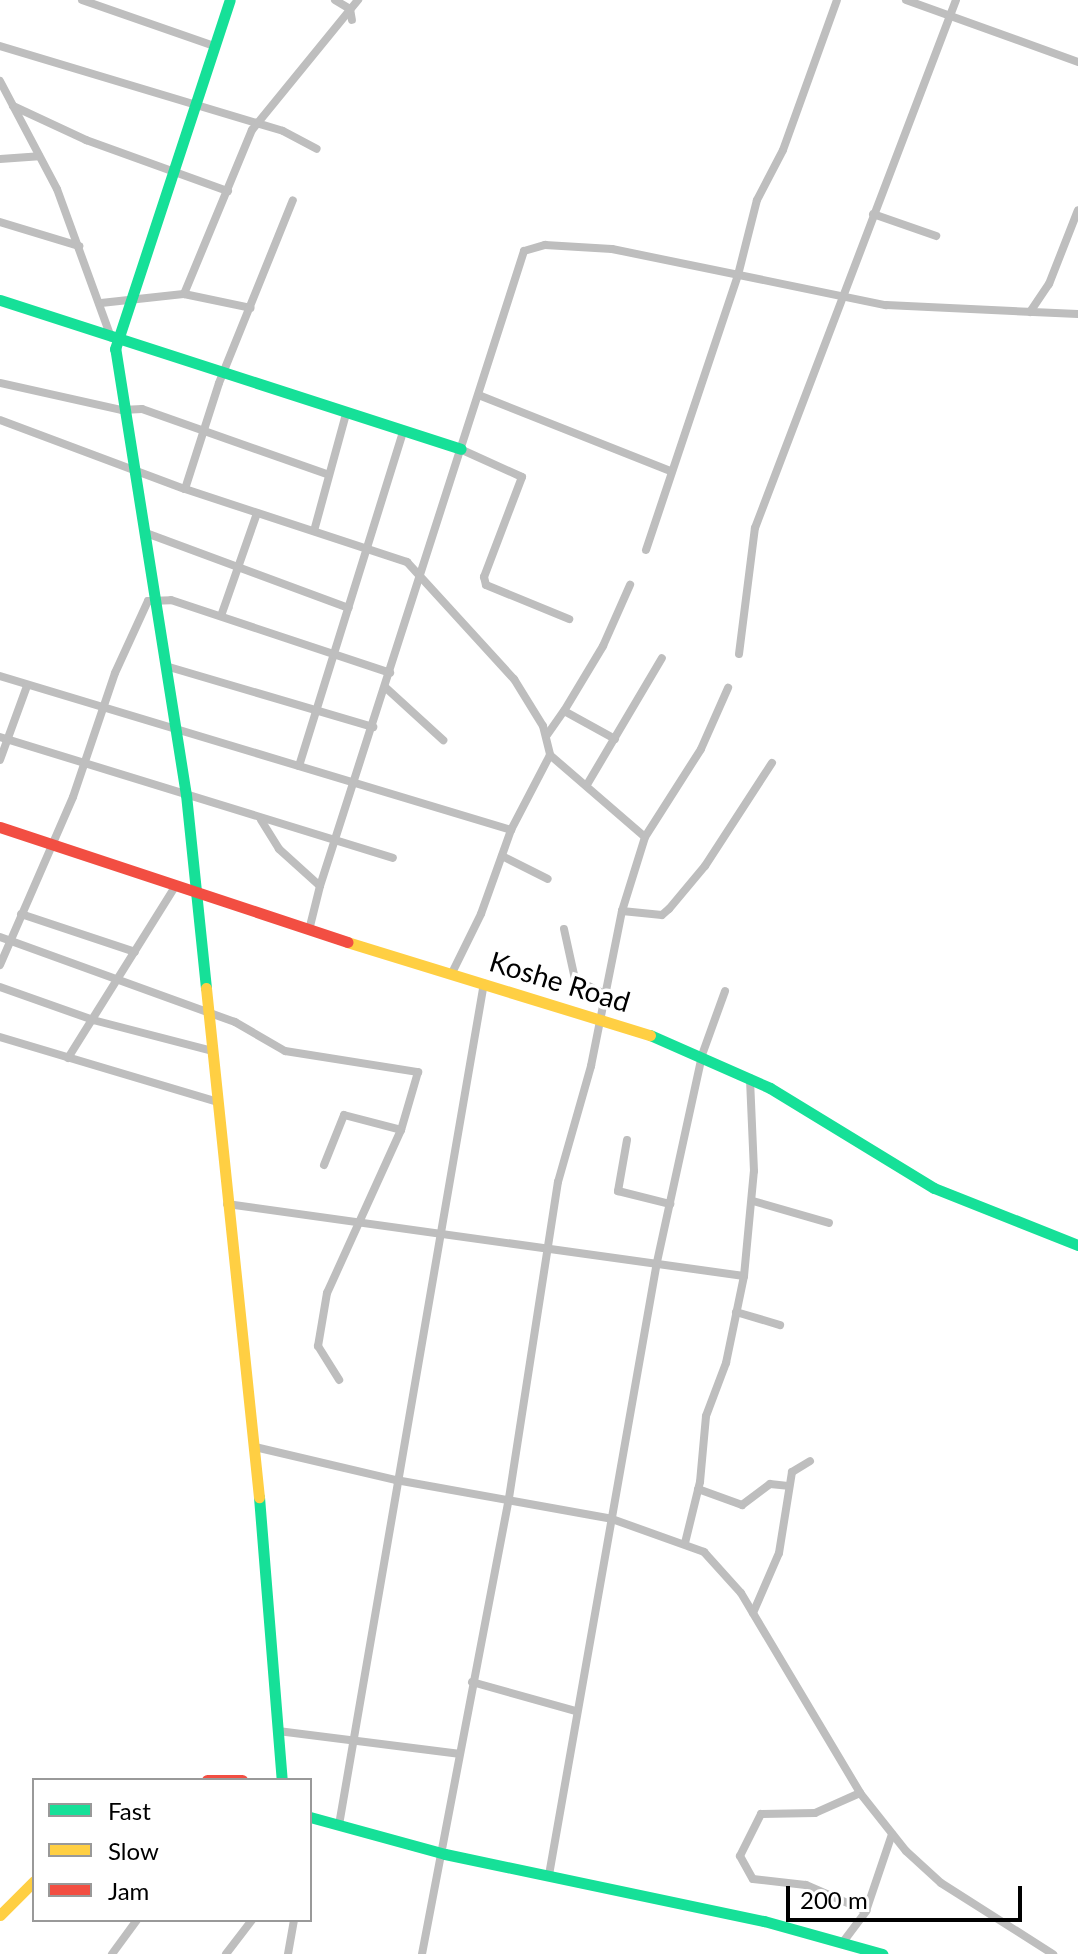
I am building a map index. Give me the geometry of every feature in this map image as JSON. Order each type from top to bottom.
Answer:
[{"type":"street","points":[[82,0],[214,46]]},
{"type":"street","points":[[114,339],[230,0]]},
{"type":"street","points":[[335,0],[350,9],[352,20]]},
{"type":"street","points":[[184,294],[257,123],[358,0]]},
{"type":"street","points":[[646,550],[738,275],[757,200],[783,150],[837,0]]},
{"type":"street","points":[[906,0],[1078,62]]},
{"type":"street","points":[[739,654],[751,545],[841,295],[956,0]]},
{"type":"street","points":[[0,46],[257,123],[317,149]]},
{"type":"street","points":[[0,81],[39,156],[79,246],[114,339],[131,467],[146,533],[169,667],[186,795],[255,1447],[282,1778]]},
{"type":"street","points":[[13,106],[86,140],[228,191]]},
{"type":"street","points":[[0,159],[39,156]]},
{"type":"street","points":[[185,489],[224,375],[293,200]]},
{"type":"street","points":[[1030,312],[1057,267],[1078,210]]},
{"type":"street","points":[[873,214],[936,236]]},
{"type":"street","points":[[0,222],[79,246]]},
{"type":"street","points":[[309,930],[320,886],[460,449],[481,396],[524,251],[545,245],[612,249],[886,305],[1078,314]]},
{"type":"street","points":[[101,303],[184,294],[251,308]]},
{"type":"street","points":[[0,300],[460,449],[522,477],[484,577],[486,585],[569,619]]},
{"type":"street","points":[[0,383],[122,410],[142,409],[329,475]]},
{"type":"street","points":[[481,396],[670,471]]},
{"type":"street","points":[[314,531],[346,414]]},
{"type":"street","points":[[0,420],[185,489],[407,562],[421,573],[514,679],[547,735],[550,755],[511,830],[452,973]]},
{"type":"street","points":[[299,766],[403,433]]},
{"type":"street","points":[[221,616],[257,513]]},
{"type":"street","points":[[146,533],[349,608]]},
{"type":"street","points":[[547,735],[603,646],[630,585]]},
{"type":"street","points":[[0,965],[83,765],[135,621],[148,601],[157,598],[221,616],[390,673]]},
{"type":"street","points":[[588,783],[662,658]]},
{"type":"street","points":[[169,667],[373,727]]},
{"type":"street","points":[[0,676],[511,830]]},
{"type":"street","points":[[0,760],[4,739],[27,686]]},
{"type":"street","points":[[385,687],[443,740]]},
{"type":"street","points":[[422,1954],[435,1869],[445,1854],[459,1754],[509,1498],[558,1182],[622,911],[645,837],[701,749],[728,688]]},
{"type":"street","points":[[564,711],[615,739]]},
{"type":"street","points":[[4,739],[260,820],[393,858]]},
{"type":"street","points":[[550,755],[588,783],[645,837]]},
{"type":"street","points":[[622,911],[662,915],[669,909],[705,866],[772,763]]},
{"type":"street","points":[[260,820],[279,849],[320,886]]},
{"type":"street","name":"Koshe Road","points":[[0,827],[309,930],[599,1018],[702,1055],[750,1078],[934,1188],[1078,1245]]},
{"type":"street","points":[[502,856],[548,879]]},
{"type":"street","points":[[68,1058],[176,885]]},
{"type":"street","points":[[21,914],[135,952]]},
{"type":"street","points":[[564,929],[575,979],[604,994]]},
{"type":"street","points":[[0,937],[209,1012],[285,1051],[418,1072],[401,1130],[357,1221],[327,1293],[318,1346],[339,1380]]},
{"type":"street","points":[[339,1825],[351,1741],[484,983]]},
{"type":"street","points":[[0,987],[93,1020],[213,1051]]},
{"type":"street","points":[[549,1875],[657,1262],[702,1055],[725,991]]},
{"type":"street","points":[[0,1037],[218,1102]]},
{"type":"street","points":[[685,1543],[698,1489],[706,1416],[726,1363],[744,1276],[753,1201],[750,1078]]},
{"type":"street","points":[[324,1165],[344,1115],[401,1130]]},
{"type":"street","points":[[627,1140],[618,1191],[670,1204]]},
{"type":"street","points":[[753,1201],[829,1223]]},
{"type":"street","points":[[227,1204],[744,1276]]},
{"type":"street","points":[[736,1312],[780,1325]]},
{"type":"street","points":[[255,1447],[396,1480],[612,1519],[685,1543],[721,1566],[753,1613],[860,1793],[892,1834],[941,1883],[1053,1954]]},
{"type":"street","points":[[753,1613],[779,1553],[793,1468],[810,1461]]},
{"type":"street","points":[[698,1489],[742,1505],[770,1484],[788,1486]]},
{"type":"street","points":[[472,1682],[576,1711]]},
{"type":"street","points":[[278,1731],[459,1754]]},
{"type":"street","points":[[860,1793],[815,1813],[761,1814],[740,1856],[753,1879],[806,1885],[866,1911]]},
{"type":"street","points":[[312,1818],[445,1854],[843,1942],[882,1954]]},
{"type":"street","points":[[843,1942],[866,1911],[892,1834]]},
{"type":"street","points":[[0,1915],[32,1883]]},
{"type":"street","points":[[112,1954],[136,1922]]},
{"type":"street","points":[[226,1954],[250,1922]]},
{"type":"street","points":[[288,1954],[294,1922]]},
{"type":"traffic: fast","points":[[206,988],[186,795],[115,349],[230,0]]},
{"type":"traffic: fast","points":[[0,300],[460,449]]},
{"type":"traffic: fast","points":[[650,1035],[770,1088],[934,1188],[1078,1245]]},
{"type":"traffic: fast","points":[[259,1497],[282,1778]]},
{"type":"traffic: fast","points":[[312,1818],[445,1854],[764,1921],[882,1954]]},
{"type":"traffic: slow","points":[[347,942],[650,1035]]},
{"type":"traffic: slow","points":[[206,988],[259,1497]]},
{"type":"traffic: slow","points":[[0,1915],[32,1883]]},
{"type":"traffic: jam","points":[[0,827],[347,942]]}]
